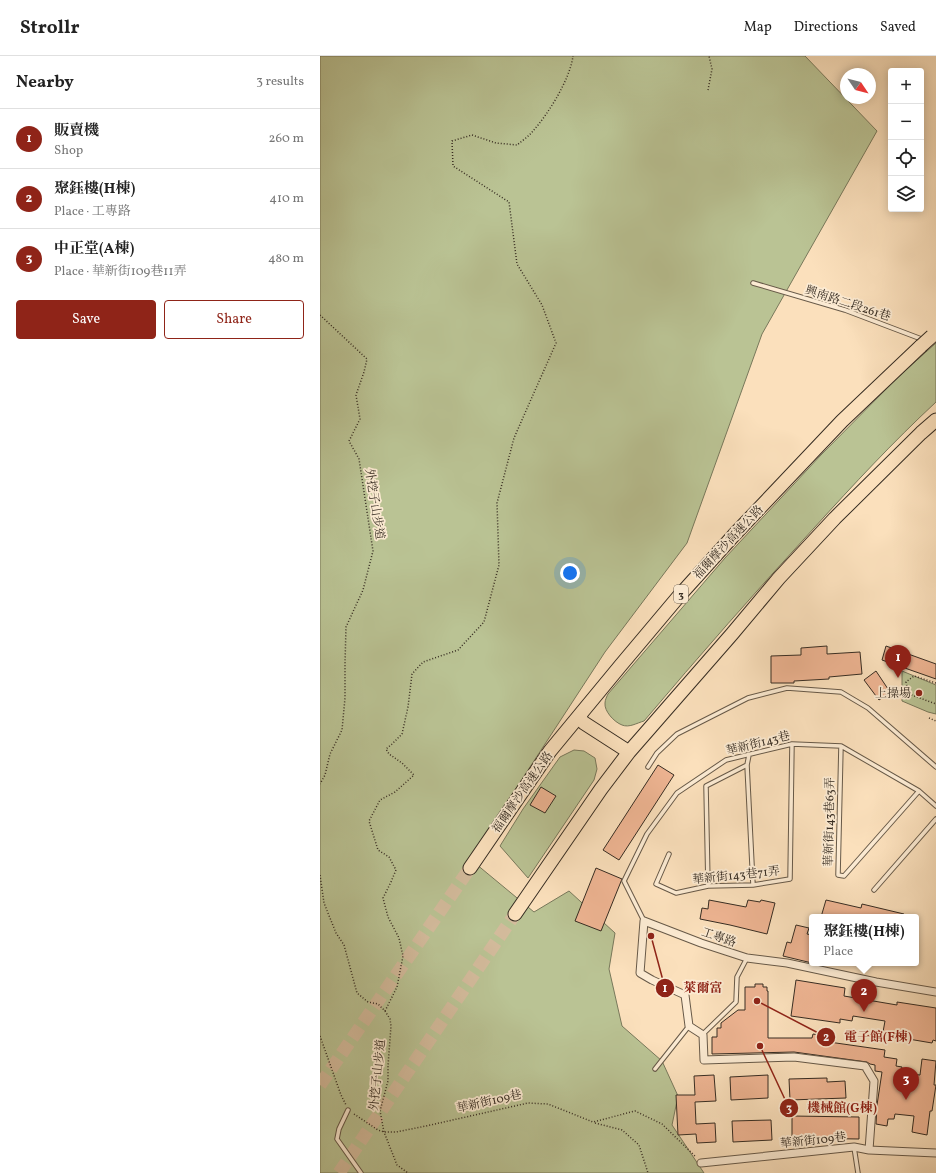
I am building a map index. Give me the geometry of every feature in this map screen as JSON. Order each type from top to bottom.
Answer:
[{"type":"highway","name":"福爾摩沙高速公路","points":[[470,868],[550,751],[679,596],[734,534],[842,421],[930,339]]},
{"type":"highway","points":[[515,914],[629,752],[779,578],[835,518],[936,420]]},
{"type":"highway","points":[[578,717],[584,723],[629,752]]},
{"type":"street","name":"工專路","points":[[644,920],[747,958],[787,963],[876,982],[936,992]]},
{"type":"street","points":[[644,920],[640,973],[685,995],[689,1026],[702,1035],[704,1060],[794,1057],[865,1066],[874,1081],[868,1150]]},
{"type":"street","name":"華新街109巷","points":[[701,1163],[854,1147],[868,1150],[936,1153]]},
{"type":"lane","name":"興南路二段261巷","points":[[753,283],[845,310],[930,339]]},
{"type":"lane","points":[[648,767],[656,753],[677,734],[748,698],[787,688],[841,692],[868,708],[936,767]]},
{"type":"lane","name":"華新街143巷","points":[[644,920],[624,881],[647,834],[677,793],[726,760],[792,744],[841,746],[919,791],[936,806]]},
{"type":"lane","name":"華新街143巷71弄","points":[[669,854],[656,884],[676,893],[708,886],[753,885],[790,879],[792,744]]},
{"type":"lane","name":"華新街143巷63弄","points":[[841,746],[838,875],[844,876],[919,791]]},
{"type":"lane","points":[[749,755],[748,765],[753,885]]},
{"type":"lane","points":[[708,886],[706,786],[748,765]]},
{"type":"lane","points":[[874,890],[936,819]]},
{"type":"lane","points":[[702,1035],[736,1002],[737,977],[747,958]]},
{"type":"lane","points":[[655,1069],[689,1026]]},
{"type":"lane","points":[[348,1110],[339,1129],[337,1139],[361,1173]]},
{"type":"lane","points":[[854,1147],[858,1173]]},
{"type":"path","points":[[320,875],[324,903],[336,933],[344,945],[356,993],[368,1002],[378,1004],[385,1012],[397,987],[403,956],[399,938],[388,917],[383,898],[396,870],[389,857],[378,850],[369,821],[380,800],[395,792],[414,775],[402,763],[389,754],[386,749],[402,734],[408,706],[412,674],[423,662],[458,650],[484,622],[499,565],[497,503],[514,438],[556,343],[542,305],[517,264],[509,202],[453,166],[452,141],[472,135],[496,143],[517,145],[533,132],[555,101],[572,64],[573,56]]},
{"type":"path","points":[[708,90],[712,69],[709,56]]},
{"type":"path","name":"外挖子山步道","points":[[320,315],[367,359],[356,395],[360,419],[349,441],[359,459],[373,551],[363,590],[346,627],[344,664],[346,698],[342,730],[330,754],[325,775],[320,784]]},
{"type":"path","points":[[936,683],[914,676],[906,682],[909,694],[936,704]]},
{"type":"path","points":[[929,718],[936,721]]},
{"type":"path","name":"外挖子山步道","points":[[385,1012],[390,1020],[391,1026],[388,1081],[380,1111],[384,1132],[397,1164],[408,1173]]},
{"type":"path","points":[[320,1036],[341,1095],[348,1110],[378,1130],[384,1132]]},
{"type":"path","name":"華新街109巷","points":[[384,1132],[396,1132],[426,1126],[528,1103],[548,1104],[593,1122],[622,1130],[639,1145],[648,1173]]},
{"type":"path","points":[[593,1122],[635,1111],[662,1124],[701,1163]]},
{"type":"green space","points":[[320,56],[805,56],[840,92],[840,104],[851,104],[877,131],[762,334],[687,543],[605,652],[470,859],[534,912],[569,891],[615,933],[609,969],[622,1026],[662,1061],[678,1096],[672,1125],[704,1173],[320,1173]]},
{"type":"green space","points":[[936,343],[936,402],[858,480],[728,624],[644,721],[625,726],[610,716],[605,706],[605,701],[608,694],[725,558],[821,455],[898,377]]},
{"type":"green space","name":"上操場","points":[[902,671],[936,685],[936,714],[902,701]]},
{"type":"green space","points":[[574,750],[584,751],[595,758],[597,769],[594,780],[528,878],[500,846],[523,809],[560,757]]},
{"type":"building","points":[[827,646],[827,654],[860,652],[862,674],[829,677],[829,679],[794,681],[794,683],[771,683],[771,656],[801,655],[801,648]]},
{"type":"building","points":[[886,646],[936,664],[936,679],[882,660]]},
{"type":"building","points":[[876,671],[890,692],[879,700],[864,680]]},
{"type":"building","points":[[658,765],[674,775],[619,860],[603,850]]},
{"type":"building","points":[[541,787],[556,796],[545,813],[530,805]]},
{"type":"building","points":[[596,868],[622,879],[601,931],[575,921]]},
{"type":"building","points":[[709,900],[746,907],[748,900],[760,902],[761,900],[775,903],[767,934],[700,919],[702,908],[708,909]]},
{"type":"building","points":[[826,900],[861,908],[862,904],[904,914],[822,914]]},
{"type":"building","points":[[796,925],[809,928],[807,934],[809,934],[809,962],[783,956],[787,942],[791,943]]},
{"type":"building","points":[[796,980],[845,988],[844,996],[897,1005],[897,1002],[936,1008],[936,1041],[933,1040],[932,1043],[885,1035],[883,1032],[885,1021],[853,1016],[852,1021],[840,1019],[840,1023],[791,1016]]},
{"type":"building","points":[[755,984],[763,984],[763,987],[767,987],[768,991],[768,1038],[812,1038],[813,1034],[830,1037],[829,1042],[885,1050],[884,1057],[897,1059],[896,1066],[902,1067],[901,1073],[920,1075],[922,1059],[936,1061],[934,1085],[936,1085],[932,1111],[930,1111],[927,1135],[912,1132],[914,1116],[895,1114],[894,1119],[888,1119],[887,1126],[876,1124],[882,1072],[875,1071],[875,1065],[867,1062],[794,1052],[712,1054],[712,1037],[717,1037],[717,1028],[721,1028],[721,1023],[738,1010],[745,1010],[745,987],[755,987]]},
{"type":"building","points":[[714,1075],[716,1101],[695,1102],[696,1124],[715,1123],[716,1142],[697,1143],[696,1134],[678,1135],[676,1095],[695,1095],[694,1076]]},
{"type":"building","points":[[768,1075],[768,1098],[731,1100],[730,1077]]},
{"type":"building","points":[[827,1078],[827,1082],[845,1081],[846,1098],[790,1100],[789,1079]]},
{"type":"building","points":[[792,1116],[859,1117],[859,1139],[792,1138]]},
{"type":"building","points":[[771,1120],[772,1140],[733,1142],[732,1121]]},
{"type":"tunnel","points":[[320,1085],[470,868]]},
{"type":"tunnel","points":[[339,1173],[515,914]]},
{"type":"place","name":"販賣機","points":[[898,678]]},
{"type":"place","name":"上操場","points":[[919,693]]},
{"type":"place","name":"萊爾富","points":[[651,936]]},
{"type":"place","name":"電子館(F棟)","points":[[757,1001]]},
{"type":"place","name":"聚鈺樓(H棟)","points":[[864,1012]]},
{"type":"place","name":"機械館(G棟)","points":[[760,1046]]},
{"type":"place","name":"中正堂(A棟)","points":[[906,1100]]}]
